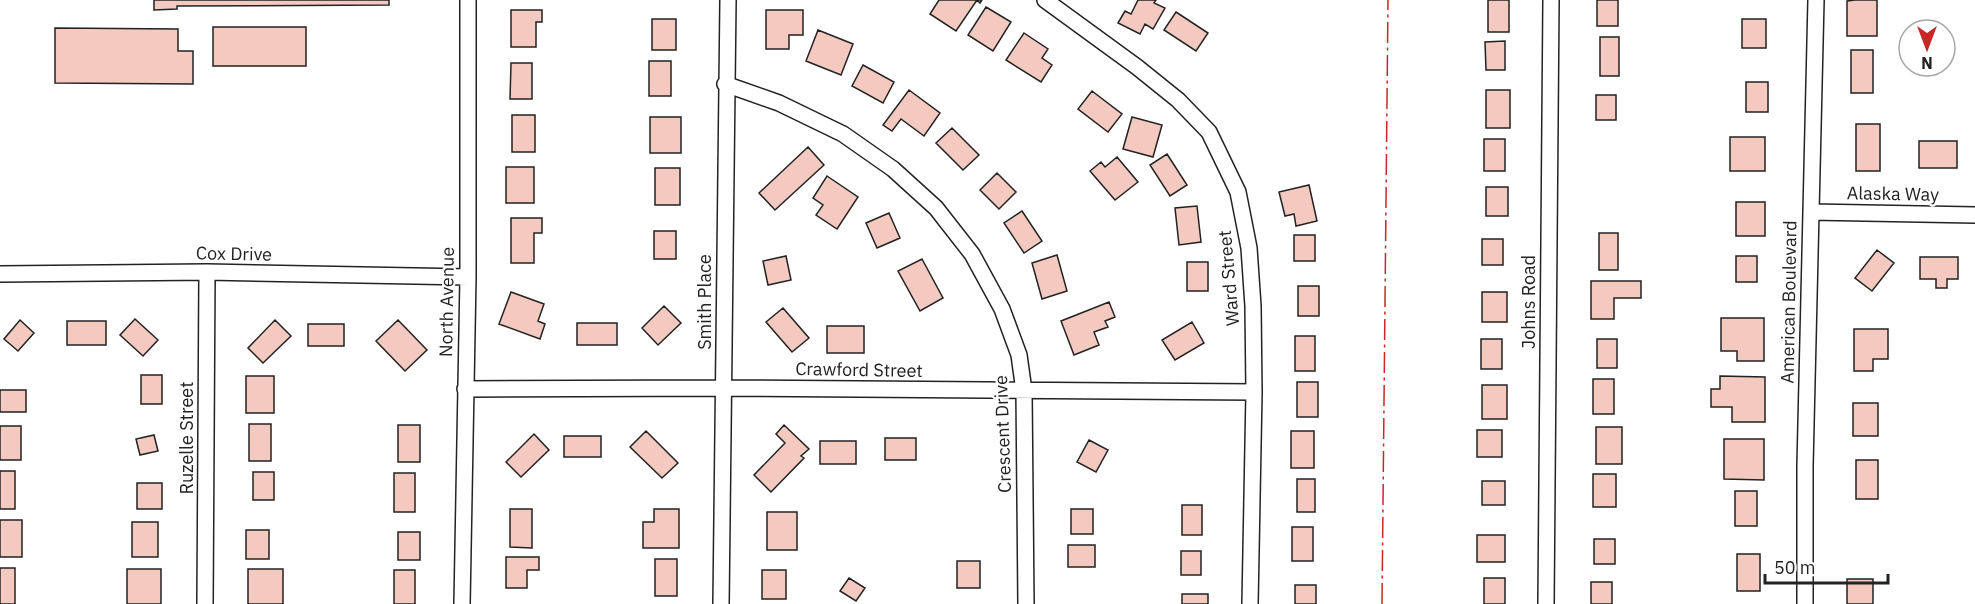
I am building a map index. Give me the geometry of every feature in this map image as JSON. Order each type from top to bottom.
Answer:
[{"type":"street","name":"North Avenue","points":[[462,604],[468,277],[468,0]]},
{"type":"street","name":"Smith Place","points":[[721,604],[725,84],[728,0]]},
{"type":"street","name":"Ward Street","points":[[1045,0],[1178,100],[1209,132],[1238,192],[1249,248],[1253,306],[1254,392],[1250,604]]},
{"type":"street","name":"Johns Road","points":[[1546,604],[1551,0]]},
{"type":"street","name":"American Boulevard","points":[[1805,604],[1805,466],[1816,0]]},
{"type":"street","name":"Crescent Drive","points":[[725,84],[779,103],[843,134],[893,169],[936,208],[972,254],[1002,309],[1019,355],[1024,391],[1026,604]]},
{"type":"street","name":"Alaska Way","points":[[1811,212],[1975,215]]},
{"type":"street","name":"Cox Drive","points":[[0,274],[207,272],[468,277]]},
{"type":"street","name":"Ruzelle Street","points":[[206,604],[207,272]]},
{"type":"street","name":"Crawford Street","points":[[465,389],[724,388],[1254,392]]},
{"type":"building","points":[[154,0],[389,0],[389,5],[177,6],[177,9],[154,10]]},
{"type":"building","points":[[939,0],[977,0],[956,31],[930,14]]},
{"type":"building","points":[[1138,0],[1156,0],[1154,3],[1165,8],[1153,29],[1145,24],[1140,34],[1118,23],[1125,11],[1131,14]]},
{"type":"building","points":[[1488,0],[1509,0],[1509,32],[1488,32]]},
{"type":"building","points":[[1597,0],[1618,0],[1618,26],[1597,26]]},
{"type":"building","points":[[1877,0],[1877,36],[1847,36],[1847,1]]},
{"type":"building","points":[[986,7],[1011,22],[993,51],[968,35]]},
{"type":"building","points":[[511,10],[542,10],[542,22],[536,22],[536,47],[511,47]]},
{"type":"building","points":[[766,10],[803,10],[803,35],[789,35],[789,49],[766,49]]},
{"type":"building","points":[[1176,12],[1208,33],[1196,51],[1164,30]]},
{"type":"building","points":[[652,19],[676,19],[676,50],[652,50]]},
{"type":"building","points":[[1742,19],[1766,19],[1766,48],[1742,48]]},
{"type":"building","points":[[213,27],[306,27],[306,66],[213,66]]},
{"type":"building","points":[[55,28],[178,29],[178,51],[193,51],[193,84],[55,83]]},
{"type":"building","points":[[818,30],[853,44],[841,75],[806,61]]},
{"type":"building","points":[[1024,33],[1048,49],[1042,58],[1052,65],[1041,82],[1006,60]]},
{"type":"building","points":[[1600,37],[1619,37],[1619,76],[1600,76]]},
{"type":"building","points":[[1505,41],[1505,70],[1486,70],[1485,42]]},
{"type":"building","points":[[1851,50],[1873,50],[1873,93],[1851,93]]},
{"type":"building","points":[[649,61],[671,61],[671,96],[649,96]]},
{"type":"building","points":[[511,63],[532,63],[532,99],[510,99]]},
{"type":"building","points":[[863,65],[894,82],[883,103],[852,86]]},
{"type":"building","points":[[1746,82],[1768,82],[1768,112],[1746,112]]},
{"type":"building","points":[[909,90],[940,113],[924,136],[901,119],[892,131],[883,125]]},
{"type":"building","points":[[1486,90],[1510,90],[1510,128],[1486,128]]},
{"type":"building","points":[[1092,91],[1122,114],[1108,132],[1078,109]]},
{"type":"building","points":[[1596,95],[1616,95],[1616,120],[1596,120]]},
{"type":"building","points":[[512,115],[535,115],[535,152],[512,152]]},
{"type":"building","points":[[650,117],[681,117],[681,153],[650,153]]},
{"type":"building","points":[[1132,117],[1162,125],[1153,157],[1123,149]]},
{"type":"building","points":[[1856,124],[1880,124],[1880,171],[1856,171]]},
{"type":"building","points":[[952,128],[979,155],[963,170],[936,143]]},
{"type":"building","points":[[1730,137],[1765,137],[1765,171],[1730,171]]},
{"type":"building","points":[[1484,139],[1505,139],[1505,171],[1484,171]]},
{"type":"building","points":[[1919,141],[1957,141],[1957,168],[1919,168]]},
{"type":"building","points":[[808,147],[824,165],[775,210],[759,193]]},
{"type":"building","points":[[1167,154],[1187,185],[1170,196],[1150,165]]},
{"type":"building","points":[[1117,157],[1138,182],[1115,200],[1090,171],[1101,162],[1105,167]]},
{"type":"building","points":[[506,167],[534,167],[534,203],[506,203]]},
{"type":"building","points":[[655,168],[680,168],[680,205],[655,205]]},
{"type":"building","points":[[997,173],[1016,192],[999,209],[980,190]]},
{"type":"building","points":[[827,176],[858,197],[837,229],[816,215],[823,205],[813,198]]},
{"type":"building","points":[[1309,185],[1317,221],[1296,226],[1294,214],[1285,216],[1279,192]]},
{"type":"building","points":[[1486,187],[1508,187],[1508,216],[1486,216]]},
{"type":"building","points":[[1736,202],[1765,202],[1765,236],[1736,236]]},
{"type":"building","points":[[1197,206],[1201,242],[1179,245],[1175,208]]},
{"type":"building","points":[[1022,211],[1042,241],[1024,253],[1004,223]]},
{"type":"building","points":[[889,213],[900,238],[877,248],[866,223]]},
{"type":"building","points":[[511,218],[542,218],[542,233],[534,233],[534,263],[511,263]]},
{"type":"building","points":[[654,231],[676,231],[676,259],[654,259]]},
{"type":"building","points":[[1599,233],[1618,233],[1618,270],[1599,270]]},
{"type":"building","points":[[1294,235],[1315,235],[1315,261],[1294,261]]},
{"type":"building","points":[[1482,239],[1503,239],[1503,265],[1482,265]]},
{"type":"building","points":[[1877,250],[1894,263],[1872,291],[1855,278]]},
{"type":"building","points":[[1057,255],[1067,291],[1042,299],[1032,263]]},
{"type":"building","points":[[786,256],[791,280],[768,285],[763,261]]},
{"type":"building","points":[[1736,256],[1757,256],[1757,282],[1736,282]]},
{"type":"building","points":[[1920,257],[1958,257],[1958,279],[1947,279],[1947,288],[1936,288],[1936,279],[1920,279]]},
{"type":"building","points":[[922,259],[943,298],[920,311],[898,271]]},
{"type":"building","points":[[1187,262],[1208,262],[1208,291],[1187,291]]},
{"type":"building","points":[[1591,281],[1641,281],[1641,298],[1614,298],[1614,319],[1591,319]]},
{"type":"building","points":[[1298,286],[1319,286],[1319,316],[1298,316]]},
{"type":"building","points":[[511,292],[544,304],[538,321],[545,324],[540,339],[499,324]]},
{"type":"building","points":[[1482,292],[1507,292],[1507,322],[1482,322]]},
{"type":"building","points":[[1109,302],[1115,317],[1105,321],[1108,327],[1094,332],[1099,345],[1074,355],[1061,321]]},
{"type":"building","points":[[664,306],[681,323],[658,345],[642,328]]},
{"type":"building","points":[[783,308],[809,338],[792,352],[766,322]]},
{"type":"building","points":[[1721,318],[1764,318],[1764,361],[1737,361],[1737,351],[1721,351]]},
{"type":"building","points":[[135,319],[158,340],[143,356],[120,335]]},
{"type":"building","points":[[20,320],[34,333],[18,351],[4,339]]},
{"type":"building","points":[[275,320],[291,336],[263,363],[248,348]]},
{"type":"building","points":[[398,320],[427,350],[405,371],[376,341]]},
{"type":"building","points":[[67,321],[106,321],[106,345],[67,345]]},
{"type":"building","points":[[1192,322],[1204,343],[1175,360],[1162,340]]},
{"type":"building","points":[[577,323],[617,323],[617,345],[577,345]]},
{"type":"building","points":[[308,324],[344,324],[344,346],[308,346]]},
{"type":"building","points":[[827,326],[864,326],[864,353],[827,353]]},
{"type":"building","points":[[1854,329],[1888,329],[1888,359],[1873,359],[1873,371],[1854,371]]},
{"type":"building","points":[[1295,336],[1315,336],[1315,371],[1295,371]]},
{"type":"building","points":[[1481,339],[1502,339],[1502,369],[1481,369]]},
{"type":"building","points":[[1597,339],[1617,339],[1617,368],[1597,368]]},
{"type":"building","points":[[141,375],[162,375],[162,404],[141,404]]},
{"type":"building","points":[[246,376],[274,376],[274,413],[246,413]]},
{"type":"building","points":[[1720,376],[1765,377],[1765,422],[1732,422],[1732,407],[1711,407],[1711,389],[1720,389]]},
{"type":"building","points":[[1593,379],[1614,379],[1614,414],[1593,414]]},
{"type":"building","points":[[1297,382],[1318,382],[1318,417],[1297,417]]},
{"type":"building","points":[[1482,385],[1507,385],[1507,419],[1482,419]]},
{"type":"building","points":[[0,390],[26,390],[26,412],[0,412]]},
{"type":"building","points":[[1853,403],[1878,403],[1878,436],[1853,436]]},
{"type":"building","points":[[249,424],[271,424],[271,461],[249,461]]},
{"type":"building","points":[[398,425],[420,425],[420,462],[398,462]]},
{"type":"building","points":[[784,425],[809,449],[801,456],[804,458],[771,492],[754,475],[785,443],[776,434]]},
{"type":"building","points":[[0,426],[21,426],[21,460],[0,460]]},
{"type":"building","points":[[1596,427],[1622,427],[1622,464],[1596,464]]},
{"type":"building","points":[[1477,430],[1502,430],[1502,457],[1477,457]]},
{"type":"building","points":[[646,431],[678,463],[662,478],[630,447]]},
{"type":"building","points":[[1291,431],[1314,431],[1314,468],[1291,468]]},
{"type":"building","points":[[534,434],[549,450],[521,477],[506,462]]},
{"type":"building","points":[[154,435],[158,451],[140,455],[136,439]]},
{"type":"building","points":[[564,436],[601,436],[601,457],[564,457]]},
{"type":"building","points":[[885,438],[916,438],[916,460],[885,460]]},
{"type":"building","points":[[1724,439],[1764,439],[1764,480],[1724,479]]},
{"type":"building","points":[[1089,440],[1108,450],[1096,472],[1077,462]]},
{"type":"building","points":[[820,441],[856,441],[856,464],[820,464]]},
{"type":"building","points":[[1856,460],[1878,460],[1878,499],[1856,499]]},
{"type":"building","points":[[0,471],[15,471],[15,509],[0,509]]},
{"type":"building","points":[[253,472],[274,472],[274,500],[253,500]]},
{"type":"building","points":[[394,473],[415,473],[415,512],[394,512]]},
{"type":"building","points":[[1593,474],[1616,474],[1616,507],[1593,507]]},
{"type":"building","points":[[1297,479],[1315,479],[1315,512],[1297,512]]},
{"type":"building","points":[[1482,481],[1505,481],[1505,505],[1482,505]]},
{"type":"building","points":[[137,483],[162,483],[162,509],[137,509]]},
{"type":"building","points":[[1735,491],[1757,491],[1757,526],[1735,526]]},
{"type":"building","points":[[1182,505],[1202,505],[1202,535],[1182,535]]},
{"type":"building","points":[[510,509],[532,509],[532,548],[510,547]]},
{"type":"building","points":[[654,509],[679,509],[679,548],[643,548],[643,522],[654,522]]},
{"type":"building","points":[[1071,509],[1093,509],[1093,534],[1071,534]]},
{"type":"building","points":[[767,512],[797,512],[797,550],[767,550]]},
{"type":"building","points":[[0,520],[22,520],[22,557],[0,557]]},
{"type":"building","points":[[132,522],[158,522],[158,557],[132,557]]},
{"type":"building","points":[[1292,527],[1313,527],[1313,561],[1292,561]]},
{"type":"building","points":[[246,530],[269,530],[269,559],[246,559]]},
{"type":"building","points":[[398,532],[420,532],[420,560],[398,560]]},
{"type":"building","points":[[1477,535],[1505,535],[1505,562],[1477,562]]},
{"type":"building","points":[[1594,539],[1615,539],[1615,564],[1594,564]]},
{"type":"building","points":[[1068,545],[1095,545],[1095,567],[1068,567]]},
{"type":"building","points":[[1181,551],[1201,551],[1201,575],[1181,575]]},
{"type":"building","points":[[1737,554],[1760,554],[1760,591],[1737,591]]},
{"type":"building","points":[[506,557],[539,557],[539,570],[527,570],[527,588],[506,588]]},
{"type":"building","points":[[655,559],[677,559],[677,596],[655,596]]},
{"type":"building","points":[[957,561],[980,561],[980,588],[957,588]]},
{"type":"building","points":[[0,568],[15,568],[15,604],[0,604]]},
{"type":"building","points":[[127,569],[161,569],[161,604],[127,604]]},
{"type":"building","points":[[248,569],[283,569],[283,604],[248,604]]},
{"type":"building","points":[[394,570],[415,570],[415,604],[394,604]]},
{"type":"building","points":[[762,570],[786,570],[786,599],[762,599]]},
{"type":"building","points":[[849,578],[865,588],[856,601],[840,591]]},
{"type":"building","points":[[1484,578],[1505,578],[1505,604],[1484,604]]},
{"type":"building","points":[[1847,579],[1873,579],[1873,604],[1847,604]]},
{"type":"building","points":[[1591,582],[1612,582],[1612,604],[1591,604]]},
{"type":"building","points":[[1295,585],[1316,585],[1316,604],[1295,604]]},
{"type":"building","points":[[1182,594],[1208,594],[1208,604],[1182,604]]},
{"type":"power","points":[[1382,604],[1388,0]]}]
